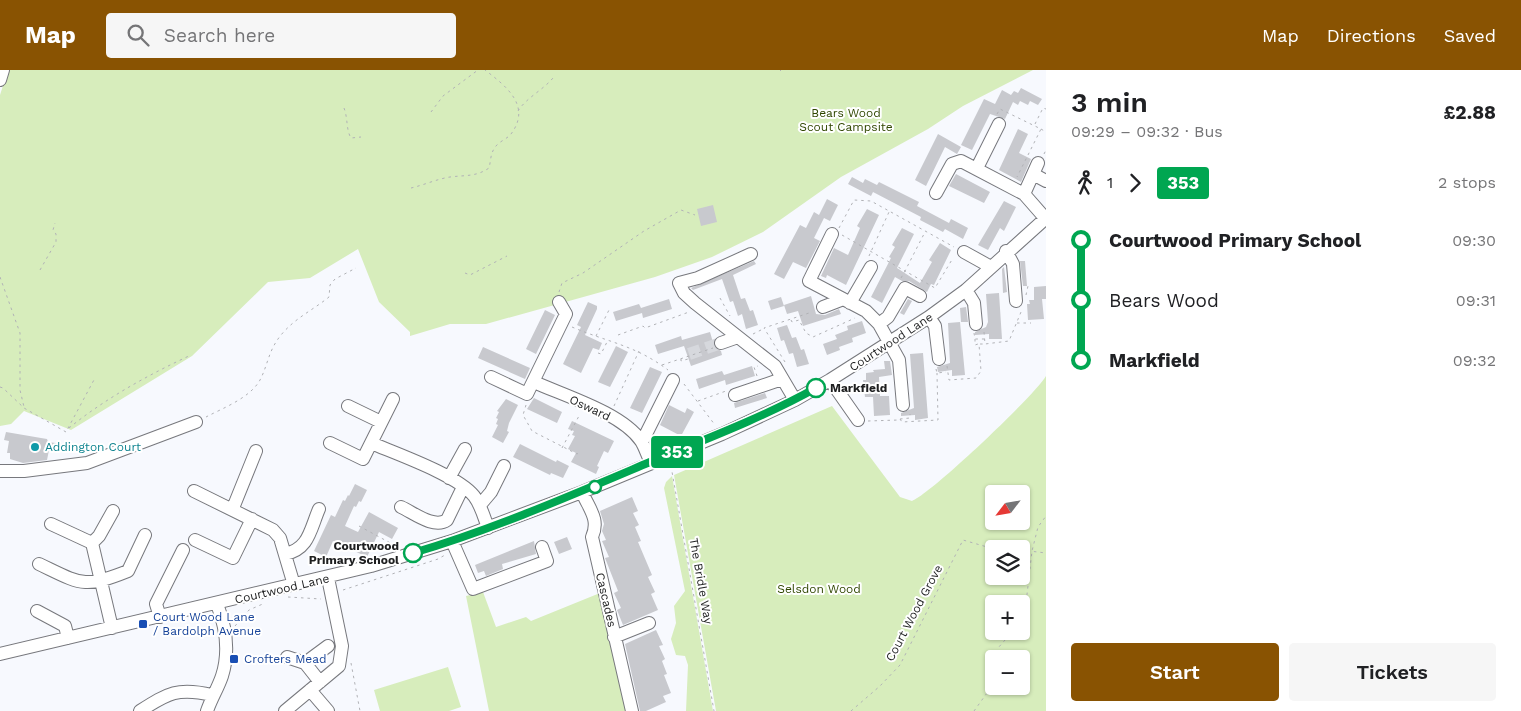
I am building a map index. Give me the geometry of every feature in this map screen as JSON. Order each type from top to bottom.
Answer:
[{"type":"street","points":[[0,80],[3,70]]},
{"type":"street","points":[[977,168],[997,121]]},
{"type":"street","points":[[936,193],[952,164],[961,161],[1024,194],[1046,218]]},
{"type":"street","points":[[1024,194],[1036,169],[1046,181]]},
{"type":"street","name":"Courtwood Lane","points":[[0,654],[328,578],[452,541],[582,492],[650,462],[722,434],[795,400],[891,343],[966,290],[1006,251],[1046,218]]},
{"type":"street","points":[[832,234],[804,283],[866,311],[879,324],[899,360],[903,405]]},
{"type":"street","points":[[961,250],[991,267]]},
{"type":"street","points":[[1006,251],[1013,264],[1021,296]]},
{"type":"street","points":[[751,254],[698,278],[679,283],[684,293],[775,366],[795,400]]},
{"type":"street","points":[[821,308],[846,302],[869,262]]},
{"type":"street","points":[[879,324],[888,317],[905,288],[920,296]]},
{"type":"street","points":[[966,290],[974,303],[978,330]]},
{"type":"street","points":[[491,377],[527,394],[566,314],[559,302]]},
{"type":"street","points":[[929,317],[935,326],[940,364]]},
{"type":"street","points":[[719,345],[740,338]]},
{"type":"street","points":[[642,442],[675,378]]},
{"type":"street","points":[[735,395],[782,379]]},
{"type":"street","points":[[830,380],[862,420]]},
{"type":"street","name":"Osward","points":[[534,382],[610,416],[642,442],[650,462]]},
{"type":"street","points":[[330,443],[363,459],[393,399]]},
{"type":"street","points":[[348,406],[381,422]]},
{"type":"street","points":[[0,471],[24,471],[87,463],[196,422]]},
{"type":"street","points":[[371,443],[449,478],[463,487],[476,497],[488,528]]},
{"type":"street","points":[[449,478],[465,449]]},
{"type":"street","points":[[233,508],[256,451]]},
{"type":"street","points":[[480,505],[491,492],[504,466]]},
{"type":"street","points":[[401,507],[435,523],[443,523],[447,520],[463,487]]},
{"type":"street","points":[[194,491],[233,508],[273,530],[280,538],[294,586]]},
{"type":"street","name":"Cascades","points":[[582,492],[594,514],[596,527],[592,537],[632,711]]},
{"type":"street","points":[[284,554],[297,551],[302,547],[319,509]]},
{"type":"street","points":[[92,542],[99,536],[113,511]]},
{"type":"street","points":[[195,540],[233,558],[252,519]]},
{"type":"street","points":[[51,524],[92,542]]},
{"type":"street","points":[[39,564],[73,580],[100,582],[128,571],[145,535]]},
{"type":"street","points":[[452,541],[472,589],[547,561],[542,547]]},
{"type":"street","points":[[92,542],[112,628]]},
{"type":"street","points":[[160,617],[156,604],[183,550]]},
{"type":"street","points":[[285,711],[339,666],[342,646],[335,595],[328,578]]},
{"type":"street","points":[[207,711],[212,695],[222,676],[226,658],[226,631],[217,604]]},
{"type":"street","points":[[37,611],[65,626],[68,638]]},
{"type":"street","points":[[614,637],[649,623]]},
{"type":"street","points":[[305,663],[328,646]]},
{"type":"street","points":[[287,657],[305,663],[328,711]]},
{"type":"street","points":[[140,711],[169,693],[178,690],[196,691],[212,695]]},
{"type":"path","points":[[431,112],[443,96],[478,70]]},
{"type":"path","points":[[411,188],[451,177],[464,178],[489,168],[491,154],[496,146],[511,135],[516,124],[517,100],[505,86],[485,70]]},
{"type":"path","points":[[518,111],[522,104],[543,90],[554,78]]},
{"type":"path","points":[[344,108],[348,120],[349,136],[351,138],[361,137]]},
{"type":"path","points":[[1034,126],[1043,108],[1046,109]]},
{"type":"path","points":[[997,121],[1000,109],[1046,132]]},
{"type":"path","points":[[1012,187],[1041,129]]},
{"type":"path","points":[[854,200],[871,201],[925,231],[961,250],[935,288],[872,251],[835,232],[854,200]]},
{"type":"path","points":[[559,302],[559,287],[562,283],[583,273],[644,232],[681,210],[695,215]]},
{"type":"path","points":[[869,262],[890,212]]},
{"type":"path","points":[[40,270],[56,242],[56,234],[53,230],[55,223]]},
{"type":"path","points":[[901,279],[925,231]]},
{"type":"path","points":[[464,273],[470,275],[507,256]]},
{"type":"path","points":[[196,422],[252,390],[260,380],[267,357],[280,336],[296,318],[329,297],[330,285],[335,280],[356,268]]},
{"type":"path","points":[[0,277],[20,333],[20,390],[24,408]]},
{"type":"path","points":[[978,330],[974,340],[975,345],[1008,342],[1016,323],[1021,296]]},
{"type":"path","points":[[618,335],[687,314],[696,303]]},
{"type":"path","points":[[595,337],[610,308]]},
{"type":"path","points":[[740,338],[821,308]]},
{"type":"path","points":[[791,319],[792,322],[799,320],[806,333],[813,337],[822,334],[843,321],[862,316],[866,311]]},
{"type":"path","points":[[562,322],[595,337],[639,350],[661,365],[690,390],[722,434]]},
{"type":"path","points":[[1016,323],[1031,323]]},
{"type":"path","points":[[764,328],[787,361],[775,366]]},
{"type":"path","points":[[978,330],[984,339],[984,344]]},
{"type":"path","points":[[974,340],[984,339]]},
{"type":"path","points":[[598,353],[601,354],[609,340]]},
{"type":"path","points":[[862,420],[900,419],[902,422],[938,420],[936,373],[940,364],[947,372],[949,380],[978,376],[981,371],[979,344]]},
{"type":"path","points":[[661,365],[719,345]]},
{"type":"path","points":[[610,416],[639,350]]},
{"type":"path","points":[[0,387],[24,408],[66,432],[89,412],[149,374],[191,355]]},
{"type":"path","points":[[680,358],[681,361],[688,359]]},
{"type":"path","points":[[936,373],[947,372]]},
{"type":"path","points":[[69,428],[95,378]]},
{"type":"path","points":[[527,394],[529,399],[523,415],[532,431],[562,448],[577,454],[580,452]]},
{"type":"path","points":[[562,448],[585,405]]},
{"type":"path","name":"The Bridle Way","points":[[669,455],[714,711]]},
{"type":"path","points":[[1027,595],[1032,551],[1038,527],[1046,516]]},
{"type":"path","points":[[359,526],[396,546]]},
{"type":"path","name":"Court Wood Grove","points":[[851,711],[880,686],[900,664],[963,540],[985,546]]},
{"type":"path","points":[[282,598],[335,595],[438,559],[444,555],[452,541]]},
{"type":"path","points":[[1032,551],[1046,553]]},
{"type":"path","points":[[226,631],[234,627],[249,610],[266,603]]},
{"type":"path","points":[[998,650],[1005,640]]},
{"type":"path","points":[[974,711],[986,695]]},
{"type":"green space","name":"Bears Wood Scout Campsite","points":[[8,70],[1033,70],[963,106],[928,129],[841,177],[763,232],[712,257],[655,277],[486,324],[450,324],[410,336],[410,332],[379,302],[358,249],[310,278],[268,282],[192,356],[71,430],[24,411],[11,424],[0,426],[0,95]]},
{"type":"green space","name":"Selsdon Wood","points":[[1046,376],[1046,711],[716,711],[674,475],[832,406],[900,497],[912,501],[960,463],[1023,403]]},
{"type":"green space","points":[[672,476],[713,711],[686,711],[688,665],[685,656],[676,655],[671,639],[676,623],[674,606],[685,591],[664,488],[666,482]]},
{"type":"green space","points":[[483,592],[496,627],[526,617],[531,621],[600,593],[628,711],[489,711],[466,596]]},
{"type":"green space","points":[[448,667],[461,707],[449,711],[380,711],[374,690]]},
{"type":"building","points":[[1021,88],[1042,99],[1038,105],[1030,101],[1028,105],[1020,101],[1018,105],[1013,102],[1005,119],[990,114],[972,150],[961,145],[984,99],[995,104],[1002,90],[1011,95],[1014,91],[1018,93]]},
{"type":"building","points":[[1018,129],[1028,134],[1019,153],[1031,159],[1021,182],[999,170]]},
{"type":"building","points":[[938,134],[961,147],[957,154],[945,147],[926,186],[915,180]]},
{"type":"building","points":[[956,174],[990,192],[984,203],[949,186]]},
{"type":"building","points":[[852,177],[863,183],[865,179],[877,185],[879,182],[919,202],[917,206],[949,223],[951,219],[968,228],[963,239],[945,229],[943,232],[920,220],[921,217],[873,192],[871,196],[848,184]]},
{"type":"building","points":[[827,199],[838,205],[830,221],[824,218],[814,238],[820,241],[806,268],[793,262],[784,279],[774,274],[800,225],[806,228],[814,212],[819,215]]},
{"type":"building","points":[[1004,201],[1016,207],[1004,231],[1000,228],[988,250],[978,245]]},
{"type":"building","points":[[713,205],[717,222],[701,226],[697,209]]},
{"type":"building","points":[[867,209],[879,215],[846,285],[827,275],[826,278],[821,276],[834,248],[848,255],[860,228],[857,226]]},
{"type":"building","points":[[902,228],[914,234],[897,268],[920,283],[932,262],[929,260],[940,243],[951,250],[934,285],[931,284],[927,292],[909,281],[902,281],[895,277],[882,303],[871,297],[891,258],[889,257],[895,247],[892,245]]},
{"type":"building","points":[[754,261],[756,264],[733,275],[741,299],[745,298],[750,311],[753,310],[758,325],[746,329],[742,314],[738,316],[733,301],[730,302],[722,279],[693,290],[691,288]]},
{"type":"building","points":[[1020,261],[1025,261],[1027,286],[1023,286]]},
{"type":"building","points":[[1004,267],[1007,292],[1003,293],[1002,269]]},
{"type":"building","points":[[1046,286],[1046,299],[1042,299],[1044,319],[1028,320],[1027,304],[1030,304],[1029,300],[1034,300],[1034,287]]},
{"type":"building","points":[[999,293],[1002,339],[989,339],[989,334],[975,335],[975,332],[986,327],[988,322],[986,294]]},
{"type":"building","points":[[811,296],[816,314],[825,315],[839,309],[841,314],[803,326],[798,311],[787,314],[784,305]]},
{"type":"building","points":[[781,297],[784,306],[771,310],[768,301]]},
{"type":"building","points":[[669,299],[672,309],[643,318],[642,313],[616,321],[613,312],[639,304],[641,308]]},
{"type":"building","points":[[908,299],[912,301],[904,315],[900,313]]},
{"type":"building","points":[[588,302],[597,306],[597,309],[585,335],[602,343],[599,350],[593,348],[581,373],[563,364],[581,327],[577,325]]},
{"type":"building","points":[[966,307],[968,322],[961,322],[960,308]]},
{"type":"building","points":[[545,310],[555,315],[536,354],[526,349]]},
{"type":"building","points":[[862,321],[866,333],[852,338],[853,342],[839,347],[840,350],[827,355],[823,344],[837,339],[835,335],[848,330],[847,326]]},
{"type":"building","points":[[960,322],[965,375],[952,376],[952,370],[938,372],[937,367],[950,363],[948,323]]},
{"type":"building","points":[[787,325],[792,338],[796,337],[801,350],[804,349],[809,364],[797,367],[793,353],[789,354],[784,340],[781,341],[777,328]]},
{"type":"building","points":[[710,332],[714,346],[721,351],[722,355],[691,366],[684,346],[658,354],[655,345],[681,336],[682,340]]},
{"type":"building","points":[[616,346],[628,352],[610,387],[598,382]]},
{"type":"building","points":[[483,347],[530,368],[525,379],[478,358]]},
{"type":"building","points":[[923,353],[928,418],[915,420],[915,415],[901,416],[901,413],[914,408],[910,354]]},
{"type":"building","points":[[884,361],[890,361],[892,375],[879,377],[880,396],[889,396],[890,415],[874,416],[873,397],[865,397],[863,380],[866,380],[866,373],[885,369]]},
{"type":"building","points":[[752,366],[755,376],[726,385],[725,380],[699,389],[696,379],[722,371],[724,375]]},
{"type":"building","points":[[650,367],[662,372],[642,413],[630,408]]},
{"type":"building","points":[[765,393],[767,398],[735,408],[734,403]]},
{"type":"building","points":[[534,398],[562,412],[557,423],[527,409]]},
{"type":"building","points":[[506,399],[518,405],[509,423],[507,431],[509,432],[503,443],[492,437],[498,425],[496,424],[498,419],[496,418],[499,412],[497,411]]},
{"type":"building","points":[[669,405],[685,413],[687,408],[694,412],[681,436],[660,425]]},
{"type":"building","points":[[572,421],[614,441],[608,453],[604,451],[597,466],[599,467],[596,474],[571,462],[576,453],[568,449],[575,436],[572,435],[574,431],[568,429]]},
{"type":"building","name":"Addington Court","points":[[6,432],[47,439],[48,442],[63,444],[62,452],[49,450],[47,460],[23,463],[10,459],[10,453],[7,453],[9,441],[4,440]]},
{"type":"building","points":[[520,444],[556,462],[557,460],[569,466],[563,478],[551,473],[550,475],[513,457]]},
{"type":"building","points":[[355,484],[367,490],[361,502],[359,501],[356,507],[354,506],[345,526],[358,532],[369,512],[398,528],[392,539],[379,532],[367,557],[333,541],[326,557],[314,551],[331,515],[335,517],[343,500],[345,501],[349,496]]},
{"type":"building","points":[[632,497],[638,511],[633,513],[639,525],[635,527],[641,541],[638,542],[652,575],[648,577],[655,592],[651,594],[658,610],[623,625],[617,610],[621,608],[614,593],[618,591],[605,558],[609,557],[602,541],[606,540],[602,531],[604,524],[600,511]]},
{"type":"building","points":[[567,537],[572,549],[559,554],[554,542]]},
{"type":"building","points":[[534,541],[536,554],[502,564],[503,569],[486,576],[484,571],[478,573],[475,565]]},
{"type":"building","points":[[656,630],[663,645],[659,646],[665,659],[662,661],[667,674],[664,675],[671,693],[663,696],[666,702],[646,711],[640,711],[625,644]]},
{"type":"tunnel","points":[[689,354],[721,343]]},
{"type":"bus line","name":"353","points":[[413,553],[452,541],[582,492],[650,462],[722,434],[795,400],[816,388]]},
{"type":"place","name":"Markfield","points":[[816,388]]},
{"type":"place","name":"Addington Court","points":[[35,447]]},
{"type":"place","name":"Courtwood Primary School","points":[[413,553]]},
{"type":"place","name":"Court Wood Lane / Bardolph Avenue","points":[[143,624]]},
{"type":"place","name":"Crofters Mead","points":[[234,659]]}]
